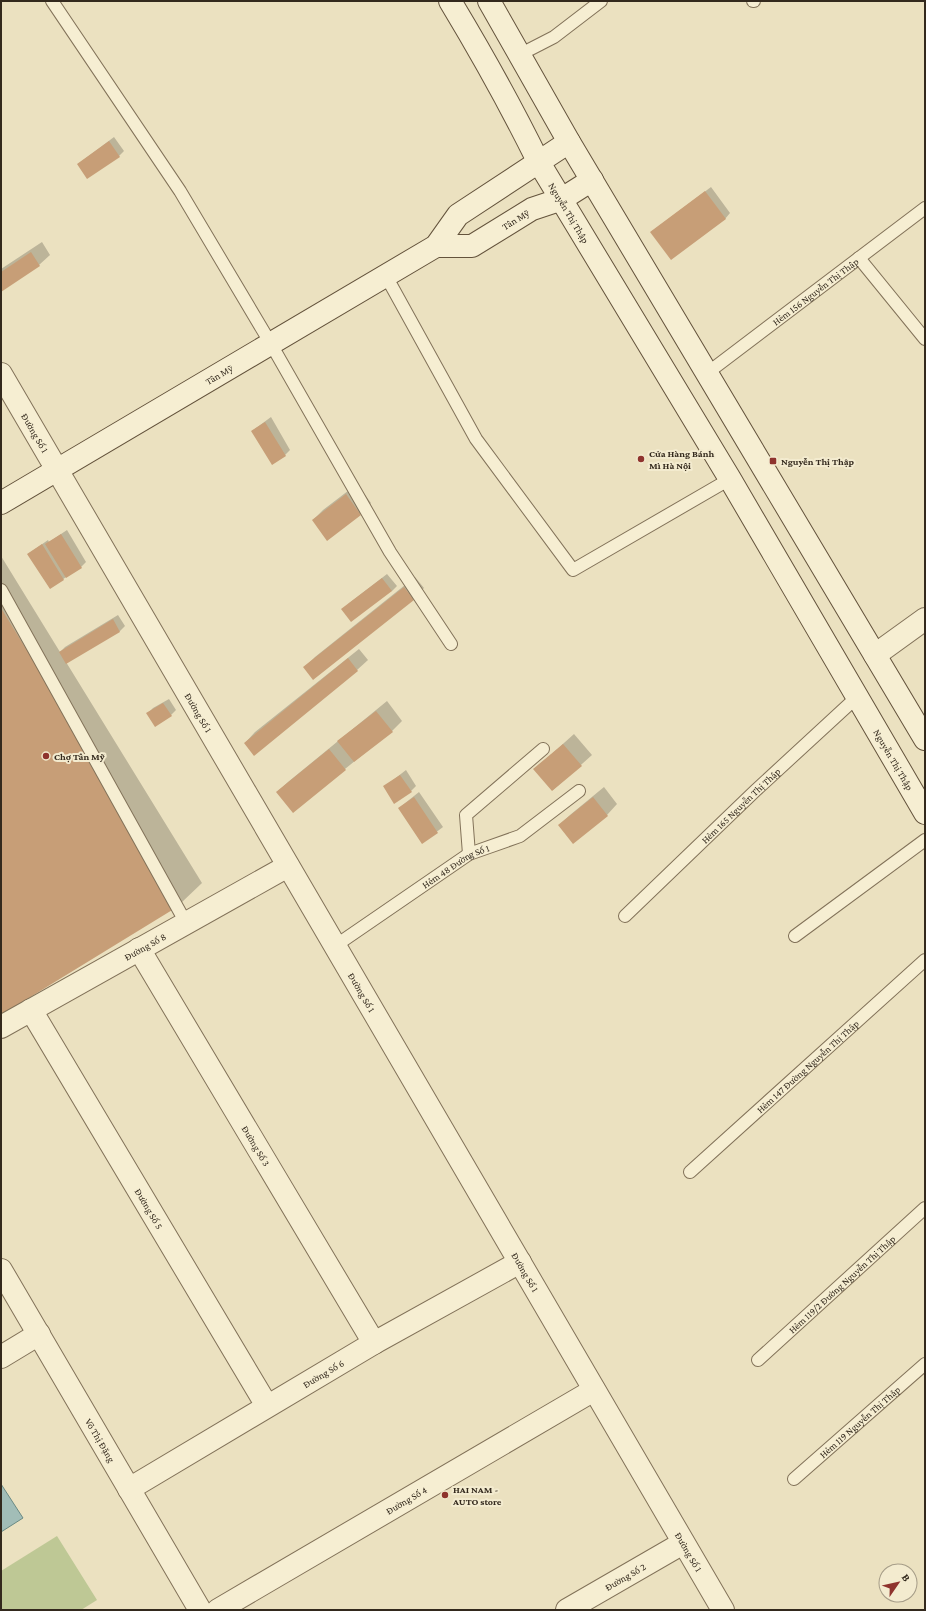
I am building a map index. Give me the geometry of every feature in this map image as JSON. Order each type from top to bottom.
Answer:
[{"type":"street","name":"Nguyễn Thị Thập","points":[[450,1],[492,72],[538,161],[562,199],[588,247],[730,479],[925,813]]},
{"type":"street","points":[[488,1],[569,142],[706,374],[925,739]]},
{"type":"street","points":[[492,72],[519,55]]},
{"type":"street","name":"Tân Mỹ","points":[[1,502],[436,246],[458,215],[569,142]]},
{"type":"street","name":"Tân Mỹ","points":[[436,246],[472,246],[532,210],[562,199],[592,180]]},
{"type":"street","name":"Đường Số 1","points":[[1,374],[723,1610]]},
{"type":"street","points":[[875,655],[925,618]]},
{"type":"street","name":"Đường Số 8","points":[[1,1027],[288,866]]},
{"type":"street","name":"Đường Số 3","points":[[139,949],[374,1343]]},
{"type":"street","name":"Đường Số 5","points":[[31,1010],[267,1406]]},
{"type":"street","name":"Đường Số 6","points":[[129,1489],[374,1343],[520,1262]]},
{"type":"street","name":"Võ Thị Đặng","points":[[1,1270],[200,1610]]},
{"type":"street","points":[[1,1357],[38,1334]]},
{"type":"street","name":"Đường Số 4","points":[[218,1610],[594,1390]]},
{"type":"street","name":"Đường Số 2","points":[[567,1610],[683,1543]]},
{"type":"lane","points":[[52,1],[180,191],[271,344],[390,552],[450,644]]},
{"type":"lane","points":[[519,55],[554,37],[601,1]]},
{"type":"lane","name":"Hẻm 156 Nguyễn Thị Thập","points":[[706,374],[925,208]]},
{"type":"lane","points":[[859,258],[925,339]]},
{"type":"lane","points":[[386,276],[476,439],[573,570],[730,479]]},
{"type":"lane","points":[[1,590],[186,923]]},
{"type":"lane","name":"Hẻm 165 Nguyễn Thị Thập","points":[[625,916],[857,697]]},
{"type":"lane","points":[[469,854],[466,815],[543,749]]},
{"type":"lane","name":"Hẻm 48 Đường Số 1","points":[[335,946],[469,854],[520,836],[579,791]]},
{"type":"lane","points":[[795,936],[925,840]]},
{"type":"lane","name":"Hẻm 147 Đường Nguyễn Thị Thập","points":[[690,1172],[925,960]]},
{"type":"lane","name":"Hẻm 119/2 Đường Nguyễn Thị Thập","points":[[758,1360],[925,1208]]},
{"type":"lane","name":"Hẻm 119 Nguyễn Thị Thập","points":[[794,1479],[925,1364]]},
{"type":"green space","points":[[57,1536],[97,1600],[81,1610],[1,1610],[1,1571]]},
{"type":"water","points":[[1,1484],[23,1518],[1,1532]]},
{"type":"building","points":[[109,141],[120,157],[87,179],[77,164]]},
{"type":"building","points":[[705,191],[726,219],[671,260],[650,232]]},
{"type":"building","points":[[31,252],[40,266],[1,292],[1,272]]},
{"type":"building","points":[[265,422],[286,456],[272,465],[251,431]]},
{"type":"building","points":[[346,494],[361,515],[327,541],[312,520]]},
{"type":"building","points":[[61,534],[82,568],[66,578],[45,544]]},
{"type":"building","points":[[42,544],[64,580],[50,589],[27,554]]},
{"type":"building","points":[[382,578],[392,591],[351,622],[341,609]]},
{"type":"building","points":[[404,587],[414,600],[313,680],[303,667]]},
{"type":"building","name":"Chợ Tân Mỹ","points":[[1,608],[182,904],[1,1015]]},
{"type":"building","points":[[113,619],[120,632],[66,664],[59,652]]},
{"type":"building","points":[[348,658],[358,671],[254,756],[244,743]]},
{"type":"building","points":[[163,703],[172,716],[155,727],[146,713]]},
{"type":"building","points":[[376,711],[393,732],[354,762],[337,741]]},
{"type":"building","points":[[563,744],[582,766],[552,791],[533,769]]},
{"type":"building","points":[[329,749],[346,770],[293,813],[276,792]]},
{"type":"building","points":[[400,775],[412,792],[394,804],[383,786]]},
{"type":"building","points":[[414,797],[438,833],[422,844],[398,808]]},
{"type":"building","points":[[593,797],[608,816],[573,844],[558,825]]},
{"type":"place","name":"Cửa Hàng Bánh Mì Hà Nội","points":[[641,459]]},
{"type":"place","name":"Nguyễn Thị Thập","points":[[773,461]]},
{"type":"place","name":"Chợ Tân Mỹ","points":[[46,756]]},
{"type":"place","name":"HAI NAM - AUTO store","points":[[445,1495]]}]
